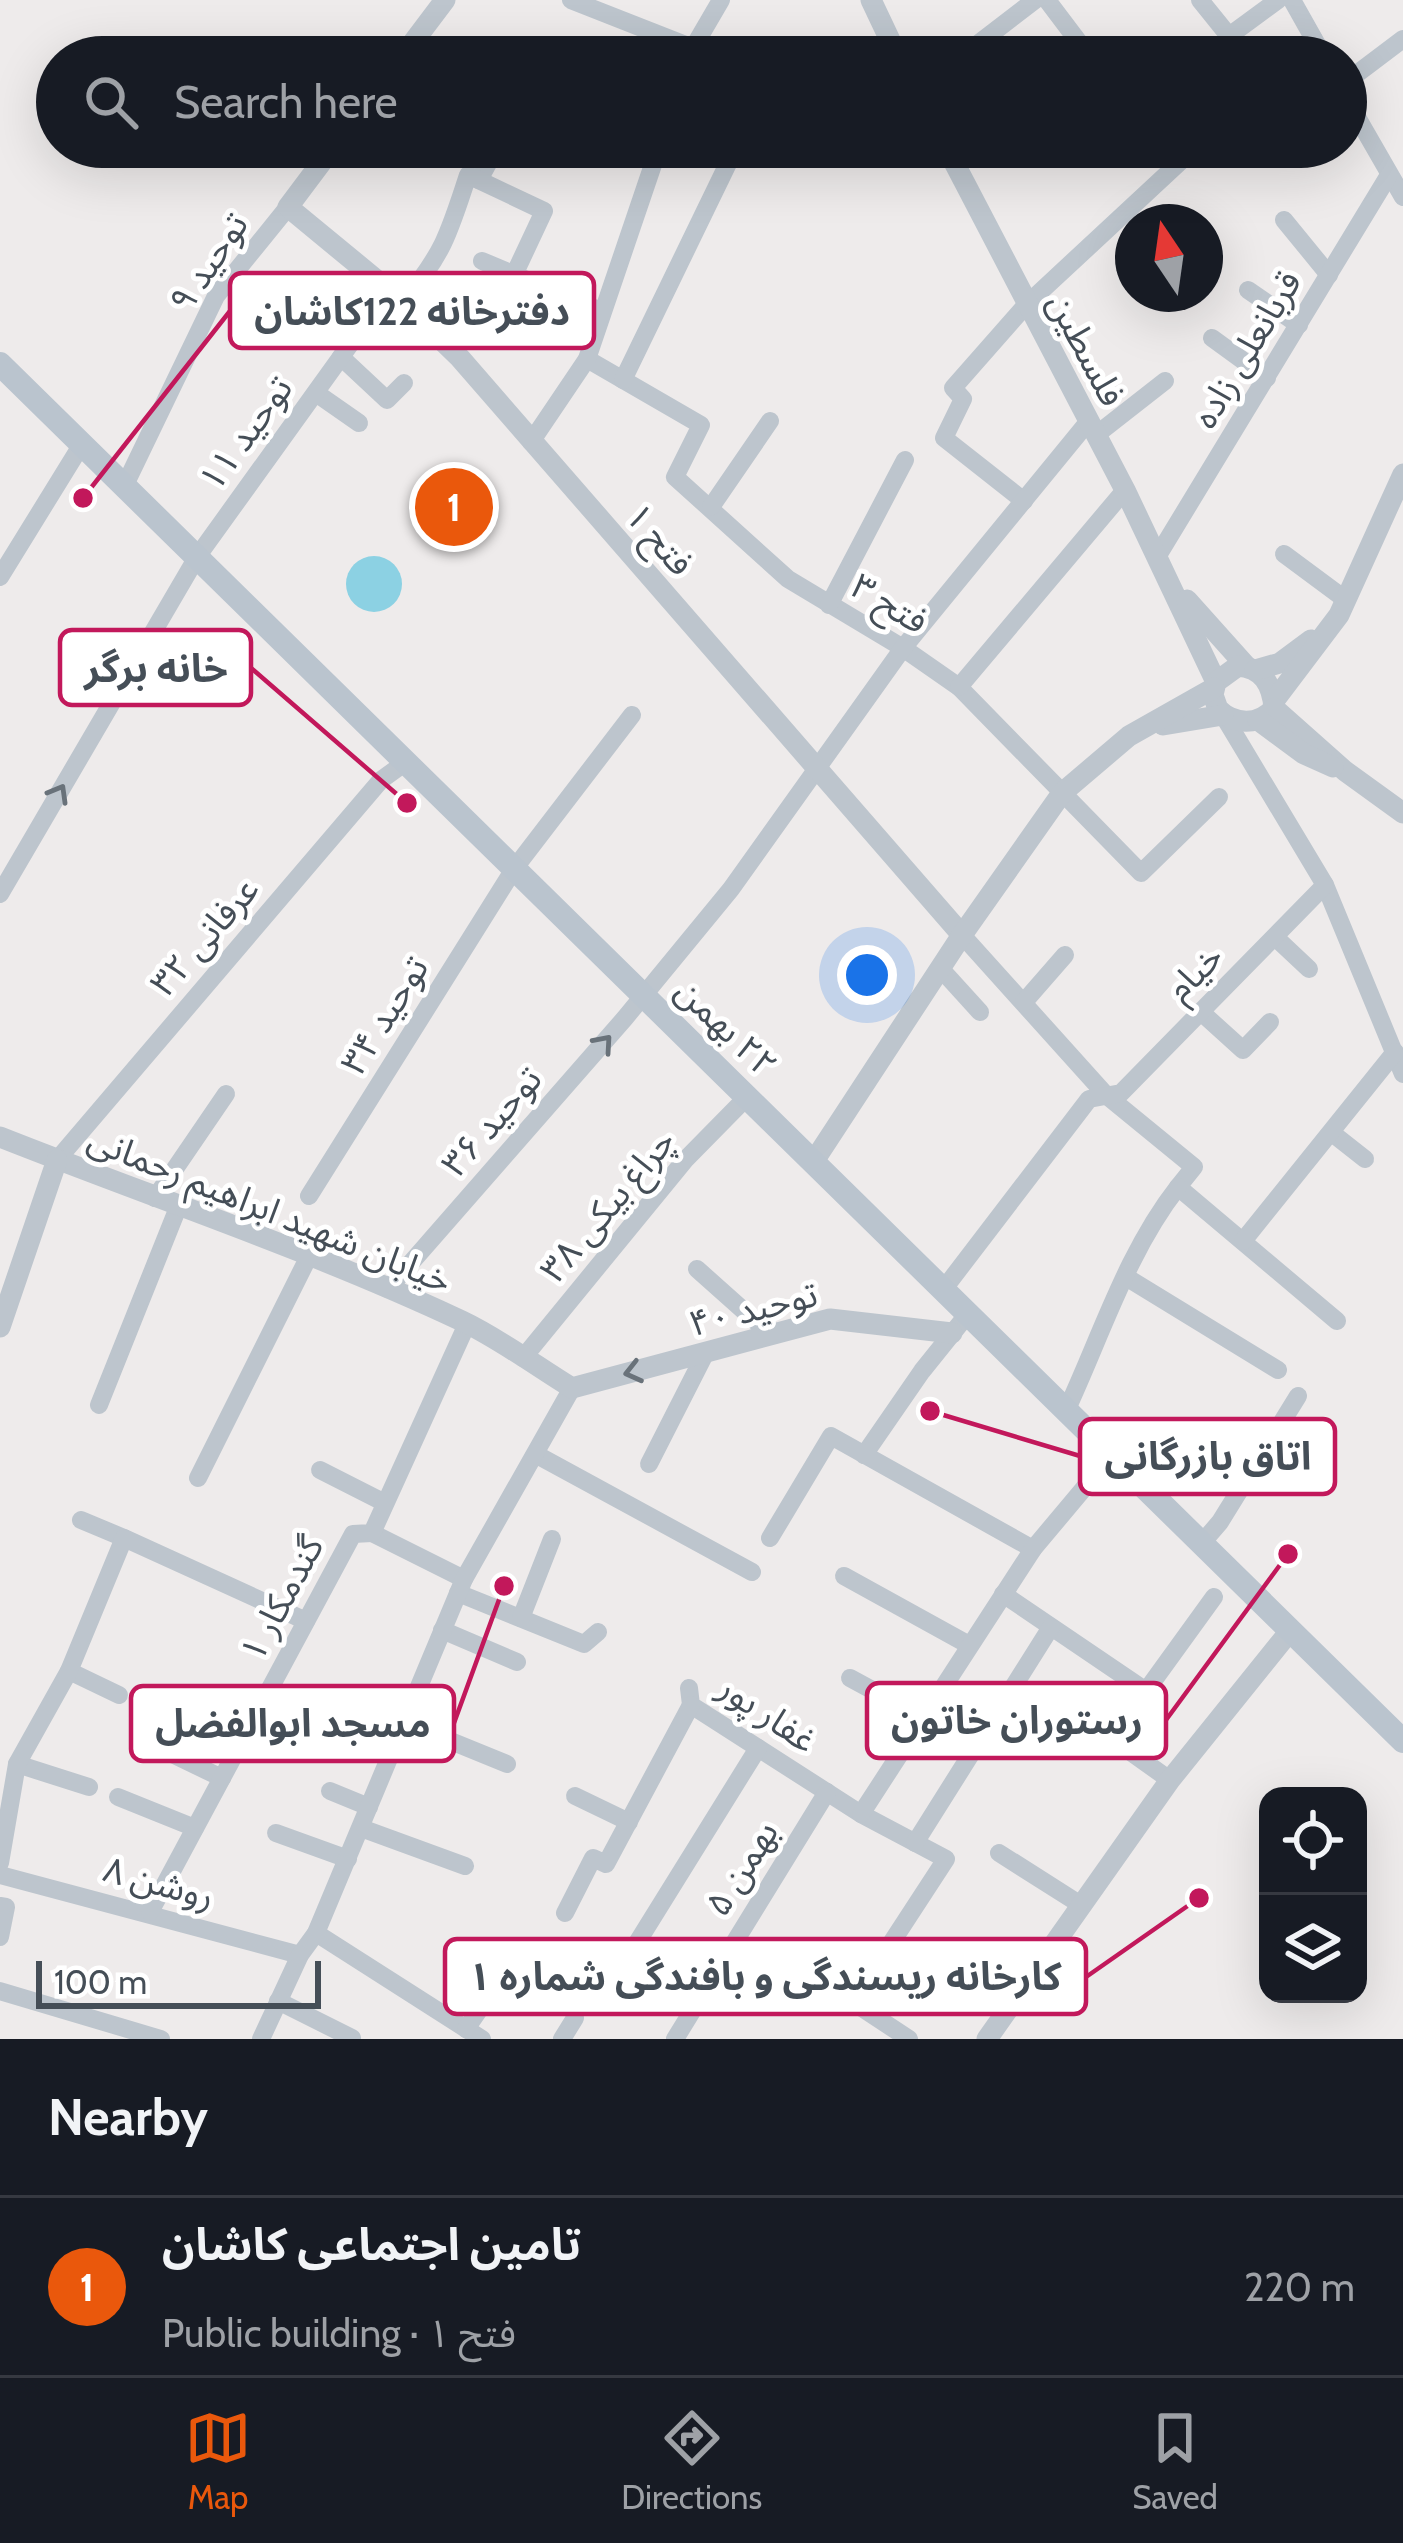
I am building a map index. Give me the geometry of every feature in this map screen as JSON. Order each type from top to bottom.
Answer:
[{"type":"main road","name":"٢٢ بهمن","points":[[0,364],[943,1290],[959,1324],[1066,1411],[1403,1742]]},
{"type":"street","points":[[418,36],[445,0]]},
{"type":"street","points":[[571,0],[609,7],[662,36]]},
{"type":"street","points":[[701,36],[721,0]]},
{"type":"street","points":[[871,0],[886,36]]},
{"type":"street","points":[[989,36],[1035,0]]},
{"type":"street","points":[[1047,0],[1074,36]]},
{"type":"street","points":[[1200,0],[1228,36]]},
{"type":"street","points":[[1230,36],[1278,0]]},
{"type":"street","points":[[1292,0],[1312,36]]},
{"type":"street","points":[[1367,66],[1403,39]]},
{"type":"street","points":[[1367,136],[1403,196]]},
{"type":"street","points":[[288,207],[317,168]]},
{"type":"street","points":[[486,168],[479,180],[544,211],[514,274]]},
{"type":"street","points":[[532,442],[587,358],[652,168]]},
{"type":"street","points":[[587,358],[623,380],[726,168]]},
{"type":"street","name":"فلسطین","points":[[957,168],[1170,582]]},
{"type":"street","points":[[1024,501],[944,438],[962,399],[953,388],[1026,305],[1173,168]]},
{"type":"street","name":"توحید ۱۱","points":[[0,894],[197,557],[341,357],[436,262],[468,175],[479,180]]},
{"type":"street","name":"قربانعلی زاده","points":[[1157,556],[1389,175]]},
{"type":"street","name":"فتح ۱","points":[[288,207],[399,299],[460,358],[962,935]]},
{"type":"street","name":"توحید ۹","points":[[124,487],[216,296],[288,207]]},
{"type":"street","points":[[1284,220],[1329,275]]},
{"type":"street","points":[[482,261],[601,311]]},
{"type":"street","points":[[1248,290],[1299,325]]},
{"type":"street","points":[[1212,338],[1267,379]]},
{"type":"street","points":[[341,357],[387,400],[404,383]]},
{"type":"street","name":"فتح ۳","points":[[623,380],[701,425],[675,477],[765,561],[958,687],[1142,873],[1219,797]]},
{"type":"street","name":"توحید ۳۶","points":[[388,1288],[644,997],[731,889],[903,648],[1024,501],[1092,429],[1165,381]]},
{"type":"street","points":[[316,392],[359,423]]},
{"type":"street","points":[[711,507],[770,421]]},
{"type":"street","points":[[0,578],[82,444]]},
{"type":"street","points":[[829,604],[905,460]]},
{"type":"street","points":[[1129,736],[1186,719],[1223,715],[1240,721],[1269,710],[1342,608],[1403,474]]},
{"type":"street","points":[[958,687],[1125,490]]},
{"type":"street","points":[[1284,554],[1342,608]]},
{"type":"street","points":[[1170,582],[1269,684],[1269,710],[1304,754],[1346,771],[1403,813]]},
{"type":"street","points":[[1170,582],[1215,685],[1215,703],[1325,885],[1403,1073]]},
{"type":"street","points":[[814,1161],[1062,793],[1129,736],[1215,685],[1229,669],[1280,663],[1342,608]]},
{"type":"street","name":"توحید ۳۴","points":[[309,1196],[514,869],[632,715]]},
{"type":"street","name":"عرفانی ۳۲","points":[[57,1160],[381,780],[406,762]]},
{"type":"street","name":"خیام","points":[[943,1290],[1089,1099],[1121,1093],[1325,885]]},
{"type":"street","points":[[962,935],[1106,1095],[1194,1167],[1156,1215],[1066,1411]]},
{"type":"street","points":[[1275,937],[1309,970]]},
{"type":"street","points":[[1024,1002],[1065,956]]},
{"type":"street","points":[[940,968],[980,1012]]},
{"type":"street","points":[[1201,1012],[1243,1050],[1270,1022]]},
{"type":"street","points":[[1243,1241],[1395,1052]]},
{"type":"street","points":[[155,1198],[226,1094]]},
{"type":"street","name":"چراغ بیکی ۳۸","points":[[523,1358],[685,1160],[746,1098]]},
{"type":"street","points":[[1332,1133],[1365,1159]]},
{"type":"street","name":"خیابان شهید ابراهیم رحمانی","points":[[0,1137],[388,1288],[467,1324],[572,1388]]},
{"type":"street","points":[[0,1328],[57,1160]]},
{"type":"street","points":[[1178,1187],[1337,1321]]},
{"type":"street","points":[[98,1405],[179,1205]]},
{"type":"street","points":[[198,1478],[310,1254]]},
{"type":"street","points":[[697,1269],[771,1335]]},
{"type":"street","points":[[1126,1276],[1278,1370]]},
{"type":"street","name":"توحید ۴۰","points":[[572,1388],[830,1318],[959,1324]]},
{"type":"street","name":"گندمکار ۱","points":[[150,1912],[352,1534],[372,1533],[467,1324]]},
{"type":"street","points":[[864,1455],[959,1324]]},
{"type":"street","points":[[649,1464],[705,1354]]},
{"type":"street","points":[[261,2039],[300,1955],[316,1934],[461,1586],[572,1388]]},
{"type":"street","points":[[1201,1544],[1220,1522],[1298,1396]]},
{"type":"street","points":[[770,1538],[831,1436],[1033,1549]]},
{"type":"street","points":[[537,1455],[752,1572]]},
{"type":"street","points":[[860,1814],[1033,1549],[1111,1456]]},
{"type":"street","points":[[320,1469],[385,1503]]},
{"type":"street","points":[[81,1520],[306,1621]]},
{"type":"street","points":[[372,1533],[521,1618],[591,1638]]},
{"type":"street","points":[[0,1863],[17,1764],[69,1671],[124,1538]]},
{"type":"street","points":[[521,1618],[552,1539]]},
{"type":"street","points":[[844,1576],[970,1645]]},
{"type":"street","points":[[1003,1594],[1146,1691],[1214,1597]]},
{"type":"street","points":[[915,1843],[1052,1627]]},
{"type":"street","points":[[442,1630],[517,1662]]},
{"type":"street","points":[[987,2039],[1170,1780],[1290,1631]]},
{"type":"street","points":[[69,1671],[119,1695]]},
{"type":"street","points":[[850,1678],[922,1717]]},
{"type":"street","name":"غفار پور","points":[[629,1822],[690,1696],[758,1748],[860,1814],[946,1859],[854,2000]]},
{"type":"street","points":[[1073,1711],[1170,1780]]},
{"type":"street","points":[[404,1722],[507,1764]]},
{"type":"street","points":[[141,1738],[222,1778]]},
{"type":"street","points":[[622,1967],[758,1748]]},
{"type":"street","points":[[17,1764],[89,1787]]},
{"type":"street","points":[[330,1791],[370,1807]]},
{"type":"street","name":"بهمن ۵","points":[[675,2039],[827,1792]]},
{"type":"street","points":[[565,1913],[593,1858],[606,1864],[629,1822],[575,1796]]},
{"type":"street","points":[[118,1797],[195,1828]]},
{"type":"street","points":[[361,1828],[466,1866]]},
{"type":"street","points":[[276,1833],[348,1859]]},
{"type":"street","points":[[1000,1853],[1081,1905]]},
{"type":"street","name":"روشن ۸","points":[[0,1875],[300,1955]]},
{"type":"street","points":[[0,1937],[3,1907]]},
{"type":"street","points":[[316,1934],[474,2034],[516,1956]]},
{"type":"street","points":[[803,1969],[909,2039]]},
{"type":"street","points":[[0,1990],[161,2039]]},
{"type":"street","points":[[278,2002],[352,2038]]},
{"type":"street","points":[[562,2039],[575,2018]]},
{"type":"water","points":[[374,556],[394,564],[402,584],[394,604],[374,612],[354,604],[346,584],[354,564]]},
{"type":"place","name":"دفترخانه 122کاشان","points":[[83,498]]},
{"type":"place","name":"تامین اجتماعی کاشان","points":[[454,507]]},
{"type":"place","name":"خانه برگر","points":[[407,803]]},
{"type":"place","name":"اتاق بازرگانی","points":[[930,1411]]},
{"type":"place","name":"رستوران خاتون","points":[[1288,1554]]},
{"type":"place","name":"مسجد ابوالفضل","points":[[504,1586]]},
{"type":"place","name":"کارخانه ریسندگی و بافندگی شماره ۱","points":[[1199,1898]]}]
